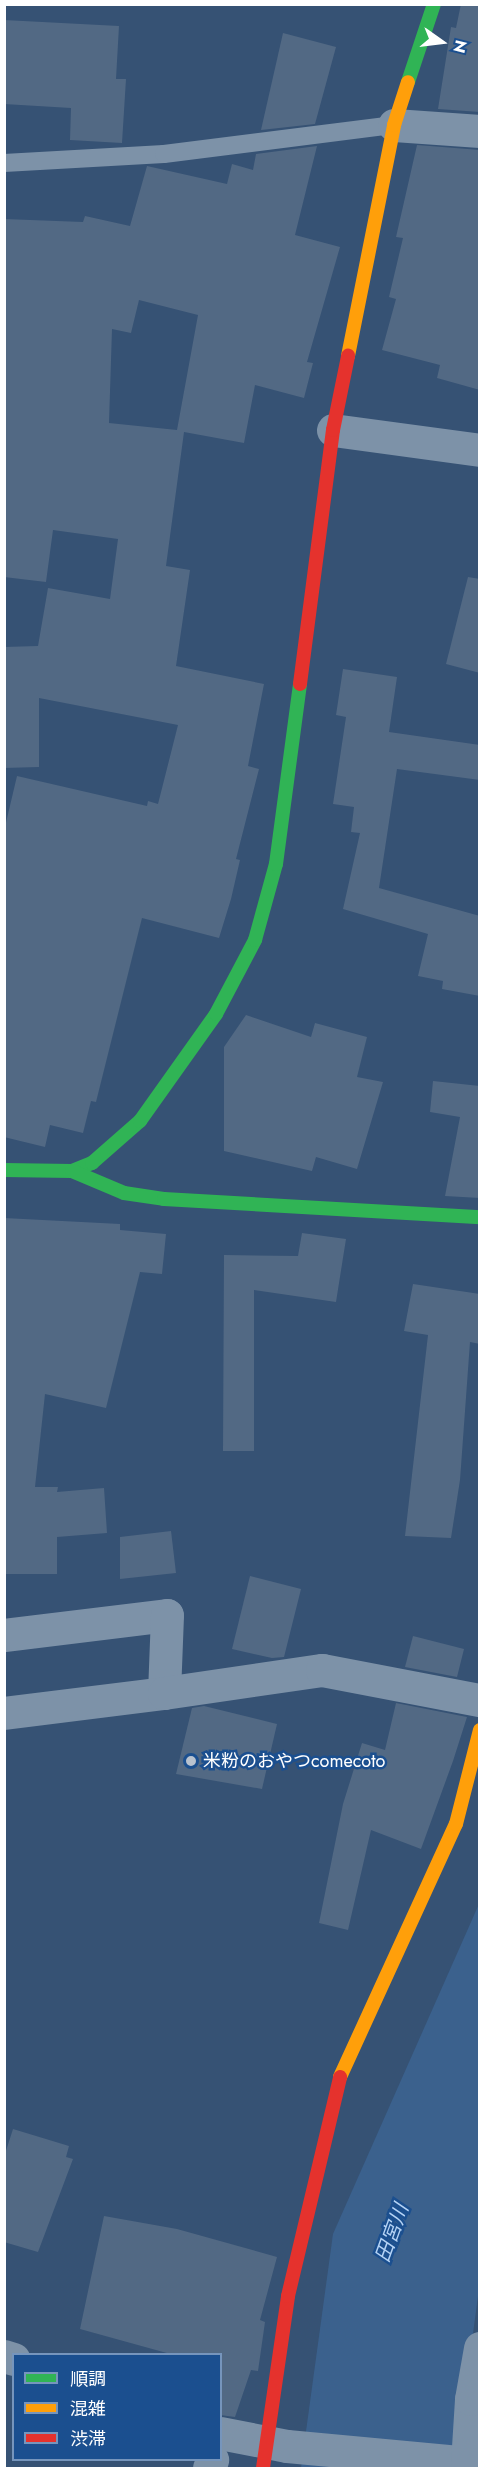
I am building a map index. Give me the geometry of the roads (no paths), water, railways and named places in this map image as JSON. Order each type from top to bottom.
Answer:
[{"type":"street","points":[[4,1170],[72,1171],[92,1164],[140,1121],[216,1014],[255,940],[276,864],[333,430],[394,125],[434,4]]},
{"type":"street","points":[[394,125],[480,131]]},
{"type":"street","points":[[333,430],[480,450]]},
{"type":"street","points":[[72,1171],[124,1193],[164,1199],[480,1217]]},
{"type":"street","points":[[4,1635],[167,1615],[164,1693]]},
{"type":"street","points":[[4,1713],[322,1670],[480,1700]]},
{"type":"street","points":[[271,2452],[288,2296],[336,2085],[456,1824],[480,1731]]},
{"type":"street","points":[[222,2434],[271,2452],[473,2464],[471,2399],[480,2348]]},
{"type":"lane","points":[[4,163],[164,154],[394,125]]},
{"type":"water","name":"田宮川","points":[[479,1904],[480,2281],[455,2468],[301,2468],[333,2234]]},
{"type":"place","name":"米粉のおやつcomecoto","points":[[191,1761]]}]
